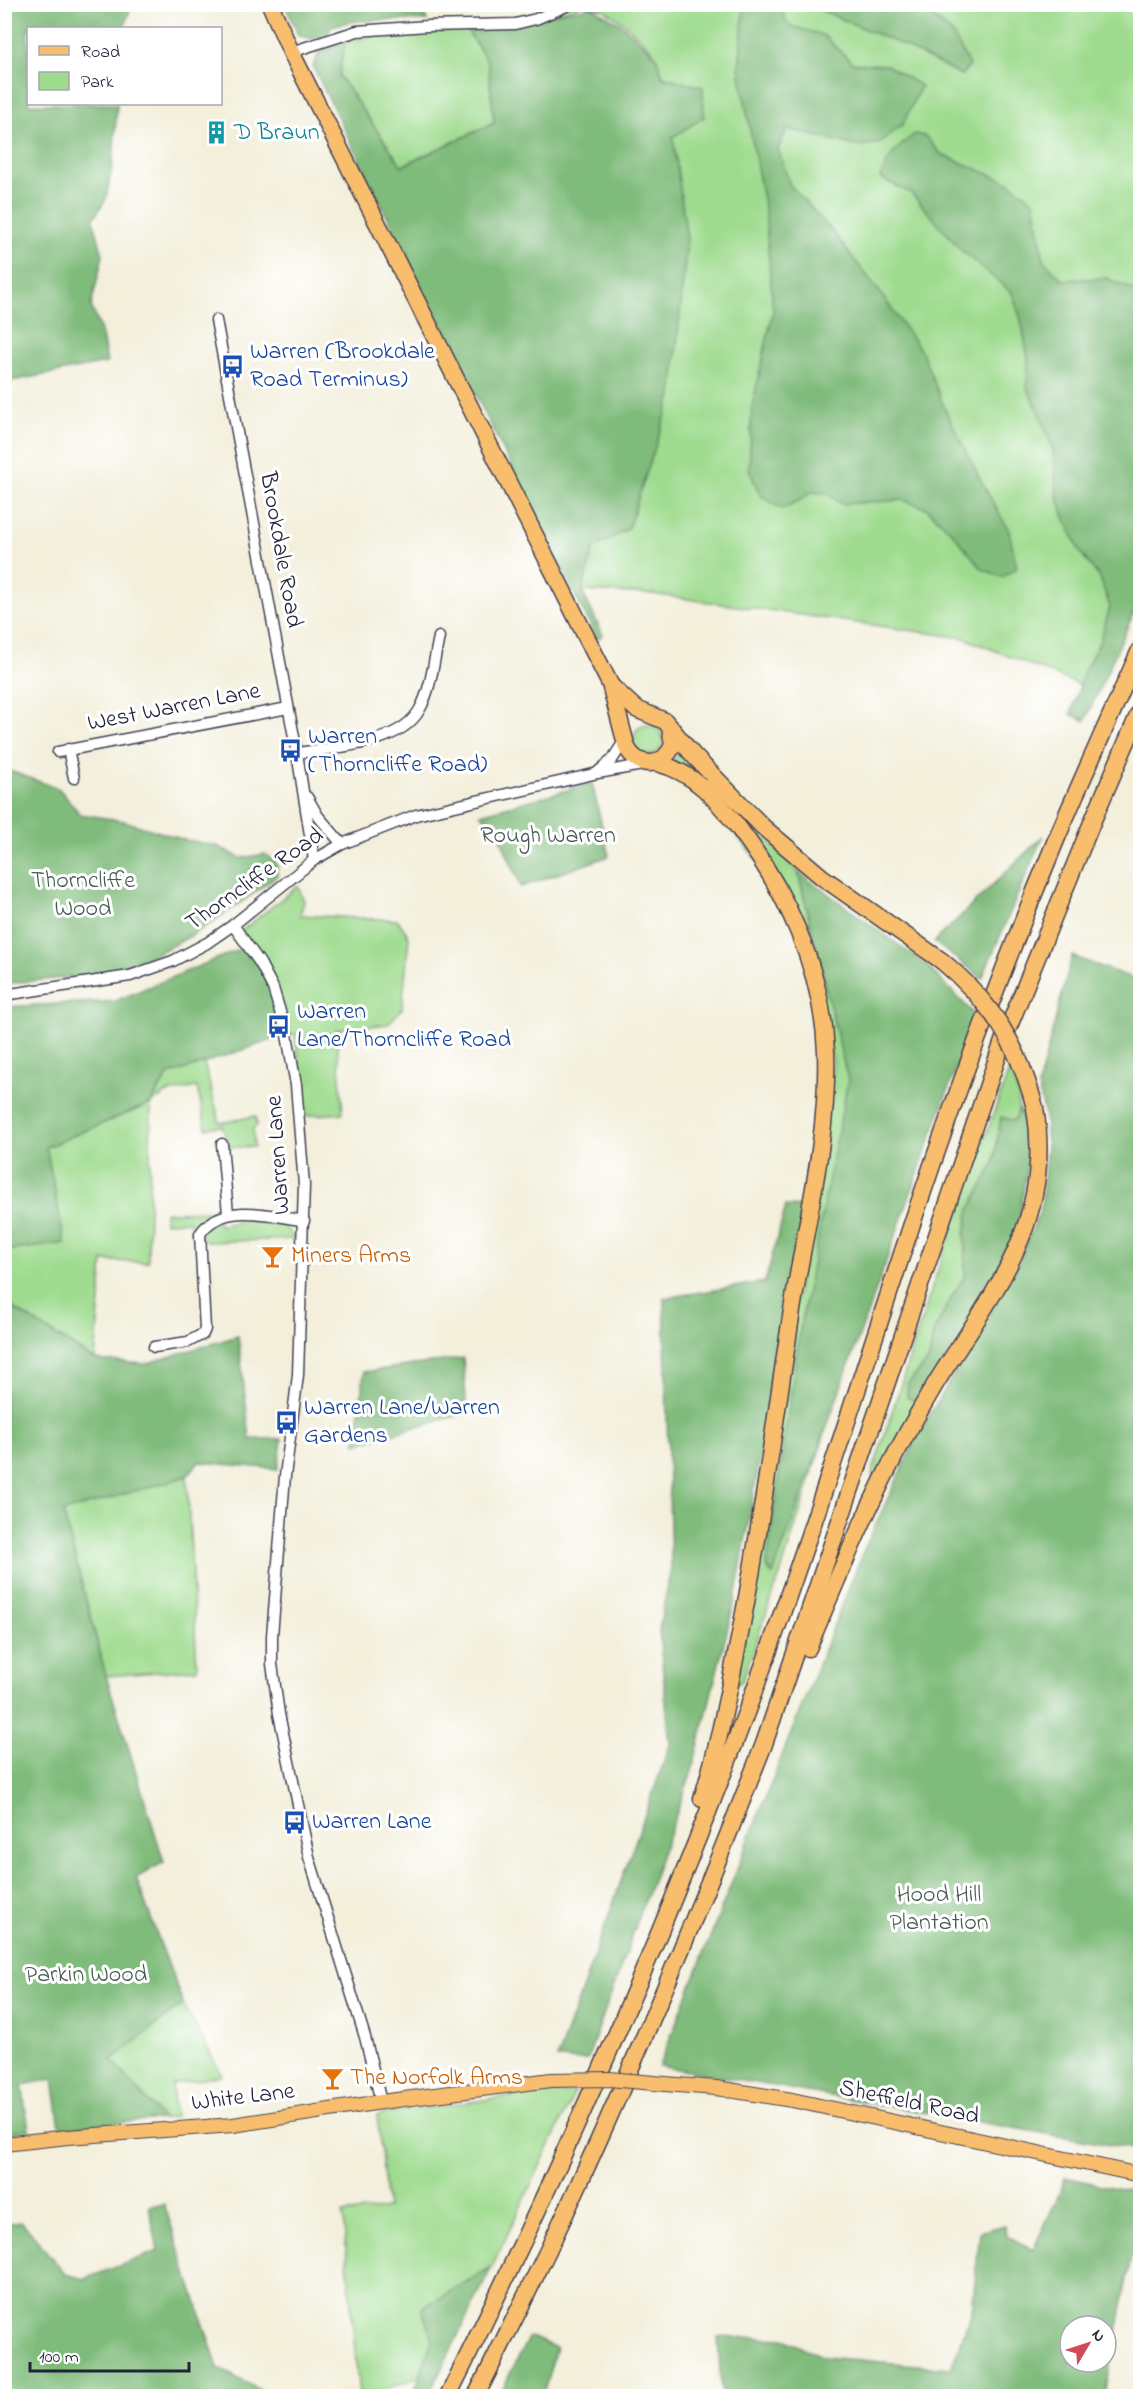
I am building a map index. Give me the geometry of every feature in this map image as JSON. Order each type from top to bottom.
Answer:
[{"type":"highway","points":[[270,4],[291,52],[610,684],[631,755],[639,761],[680,770],[707,790],[744,836],[773,880],[794,921],[811,969],[820,1007],[826,1053],[822,1139],[792,1310],[747,1600],[714,1761],[654,1942]]},
{"type":"highway","points":[[448,2397],[547,2190],[628,2007],[704,1822],[784,1608],[854,1406],[917,1210],[977,1041],[1055,841],[1140,650]]},
{"type":"highway","points":[[476,2397],[550,2246],[651,2022],[764,1744],[877,1491],[944,1369],[1007,1272],[1020,1245],[1034,1197],[1038,1169],[1039,1130],[1022,1065],[998,1019],[972,987],[942,961],[822,877],[784,845],[693,755],[670,727],[658,717],[648,715],[628,704],[610,684]]},
{"type":"highway","points":[[764,1744],[1003,1041],[1140,711]]},
{"type":"highway","points":[[625,739],[633,722],[648,715]]},
{"type":"highway","points":[[653,763],[664,759],[673,745],[670,727]]},
{"type":"main road","name":"White Lane","points":[[4,2144],[233,2125],[381,2102],[551,2080],[609,2079],[665,2084]]},
{"type":"main road","name":"Sheffield Road","points":[[665,2084],[717,2088],[792,2100],[1140,2175]]},
{"type":"street","points":[[291,52],[357,31],[427,26],[515,24],[536,19],[571,4]]},
{"type":"street","name":"Brookdale Road","points":[[216,320],[297,753],[314,860]]},
{"type":"street","points":[[297,753],[394,735],[404,729],[421,707],[439,637]]},
{"type":"street","name":"West Warren Lane","points":[[74,778],[63,750],[288,708]]},
{"type":"street","points":[[598,773],[612,760],[625,739]]},
{"type":"street","name":"Thorncliffe Road","points":[[4,995],[130,976],[173,961],[207,943],[233,925],[314,860],[342,844],[416,815],[598,773],[653,763]]},
{"type":"street","name":"Brookdale Road","points":[[303,789],[318,816],[342,844]]},
{"type":"street","name":"Warren Lane","points":[[233,925],[260,963],[273,988],[287,1035],[299,1115],[304,1197],[298,1375],[285,1476],[272,1635],[272,1664],[279,1714],[309,1857],[365,2037],[381,2102]]},
{"type":"street","points":[[222,1144],[228,1214]]},
{"type":"street","points":[[154,1347],[188,1342],[203,1334],[200,1234],[210,1221],[228,1214],[264,1214],[304,1221]]},
{"type":"green space","points":[[5,4],[132,5],[124,27],[27,27],[27,105],[117,105],[113,162],[106,199],[93,219],[103,255],[91,306],[101,331],[107,363],[5,382]]},
{"type":"green space","points":[[285,5],[423,5],[427,21],[379,20],[343,23],[332,26],[327,35],[311,39],[298,35]]},
{"type":"green space","points":[[551,5],[583,5],[553,14]]},
{"type":"green space","points":[[583,5],[1140,5],[1140,539],[1087,688],[964,638],[652,594],[582,591],[594,547],[628,529],[687,239],[672,137],[703,117],[703,88],[663,76],[653,51],[624,23],[603,9]]},
{"type":"green space","points":[[744,5],[790,5],[783,12],[788,25],[823,35],[853,63],[887,65],[921,86],[903,124],[878,144],[856,146],[787,129],[778,149],[790,185],[832,231],[879,291],[922,352],[944,407],[1009,531],[1017,568],[1002,577],[982,569],[951,531],[926,508],[903,500],[841,504],[828,494],[812,492],[781,509],[760,495],[749,469],[752,407],[773,311],[765,211],[739,69]]},
{"type":"green space","points":[[809,5],[871,5],[884,11],[908,5],[929,14],[952,33],[970,66],[961,75],[902,45]]},
{"type":"green space","points":[[591,7],[621,24],[656,56],[663,77],[703,87],[704,117],[673,137],[687,239],[672,396],[628,529],[594,548],[582,591],[603,635],[597,639],[313,67],[319,52],[345,42],[339,76],[402,166],[494,123],[488,62],[467,30]]},
{"type":"green space","points":[[467,30],[488,62],[494,123],[401,166],[339,76],[345,42],[396,31]]},
{"type":"green space","points":[[915,134],[925,136],[941,154],[1008,182],[1034,201],[1044,261],[1063,280],[1107,278],[1140,293],[1140,599],[1085,721],[1071,714],[1084,671],[1100,641],[1110,607],[1100,578],[1080,552],[1064,517],[1057,494],[1053,450],[1027,388],[1028,358],[1021,320],[1012,293],[961,250],[911,193],[880,178],[894,153]]},
{"type":"green space","points":[[648,725],[658,730],[663,740],[658,750],[648,755],[638,750],[633,740],[638,730]]},
{"type":"green space","points":[[680,749],[798,872],[848,1080],[773,1574],[831,1414],[780,1575],[742,1681],[735,1685],[833,1061],[793,904],[674,760]]},
{"type":"green space","name":"Thorncliffe Wood","points":[[5,769],[59,789],[80,814],[124,821],[182,839],[217,846],[241,858],[265,854],[277,864],[277,876],[213,922],[146,958],[96,973],[5,984]]},
{"type":"green space","name":"Rough Warren","points":[[592,783],[609,856],[521,887],[500,837],[481,814]]},
{"type":"green space","points":[[1043,836],[982,978],[934,942]]},
{"type":"green space","points":[[798,872],[926,965],[975,1015],[773,1575],[766,1567],[800,1328],[848,1080]]},
{"type":"green space","points":[[298,886],[304,901],[300,915],[398,920],[409,937],[402,1009],[388,1024],[336,1030],[343,1113],[305,1116],[295,1034],[287,1035],[239,933]]},
{"type":"green space","points":[[248,946],[260,963],[287,1035],[168,1075],[151,1103],[46,1147],[65,1243],[5,1251],[5,1007],[115,1001]]},
{"type":"green space","name":"Hood Hill Plantation","points":[[1072,956],[1140,981],[1140,2150],[659,2066],[862,1554],[916,1438],[1014,1272],[1041,1209],[1047,1146],[1045,1116],[1038,1086]]},
{"type":"green space","points":[[204,1063],[220,1123],[256,1116],[257,1126],[253,1129],[254,1147],[229,1147],[222,1126],[206,1128],[197,1087],[167,1093],[152,1102],[168,1075]]},
{"type":"green space","points":[[1009,1071],[1016,1090],[1017,1115],[1014,1121],[1001,1117],[994,1163],[970,1209],[965,1233],[965,1276],[933,1333],[929,1360],[908,1383],[919,1404],[874,1480],[872,1474],[943,1254]]},
{"type":"green space","points":[[151,1104],[148,1262],[103,1261],[95,1360],[5,1303],[4,1251],[65,1243],[46,1147]]},
{"type":"green space","points":[[1020,1109],[1026,1132],[1027,1166],[1018,1229],[1004,1261],[919,1404],[907,1397],[908,1383],[929,1360],[933,1333],[965,1276],[965,1233],[970,1209],[994,1163],[1001,1117],[1014,1121]]},
{"type":"green space","points":[[786,1206],[804,1207],[735,1599],[692,1771],[587,2060],[557,2059],[670,1745],[659,1630],[671,1568],[664,1298],[765,1282]]},
{"type":"green space","points":[[214,1211],[220,1226],[262,1220],[281,1225],[294,1239],[208,1242],[192,1234],[190,1221],[165,1222],[165,1212]]},
{"type":"green space","name":"Parkin Wood","points":[[5,1303],[95,1360],[145,1364],[238,1336],[250,1439],[282,1439],[278,1469],[199,1462],[187,1476],[63,1512],[106,1676],[164,1862],[136,1878],[183,2004],[112,2060],[163,2119],[60,2128],[53,2079],[22,2085],[29,2130],[5,2133]]},
{"type":"green space","points":[[463,1358],[467,1413],[356,1444],[364,1372]]},
{"type":"green space","points":[[187,1476],[197,1669],[106,1676],[63,1511]]},
{"type":"green space","points":[[183,2004],[222,2075],[172,2085],[175,2117],[163,2119],[112,2060]]},
{"type":"green space","points":[[575,2092],[492,2267],[422,2308],[432,2340],[420,2376],[370,2396],[359,2396],[343,2214],[387,2208],[377,2115],[505,2097]]},
{"type":"green space","points":[[1064,2177],[1140,2193],[1140,2243],[1134,2241],[1118,2327],[1118,2314],[1058,2314],[1058,2374],[1109,2374],[1105,2396],[725,2396],[721,2389],[718,2336],[784,2339],[824,2357],[951,2368],[972,2311],[980,2232],[1005,2225],[1006,2235],[1033,2250],[1062,2188]]},
{"type":"green space","points":[[164,2204],[218,2368],[271,2396],[5,2396],[5,2224],[22,2222],[65,2274],[85,2279],[158,2251],[149,2206]]},
{"type":"green space","points":[[492,2267],[428,2396],[413,2396],[432,2340],[422,2308]]},
{"type":"green space","points":[[529,2336],[556,2348],[543,2396],[499,2396]]},
{"type":"place","name":"D Braun","points":[[216,133]]},
{"type":"place","name":"Warren (Brookdale Road Terminus)","points":[[232,366]]},
{"type":"place","name":"Warren (Thorncliffe Road)","points":[[290,751]]},
{"type":"place","name":"Warren Lane/Thorncliffe Road","points":[[279,1026]]},
{"type":"place","name":"Miners Arms","points":[[273,1256]]},
{"type":"place","name":"Warren Lane/Warren Gardens","points":[[286,1422]]},
{"type":"place","name":"Warren Lane","points":[[294,1822]]},
{"type":"place","name":"The Norfolk Arms","points":[[332,2078]]}]
